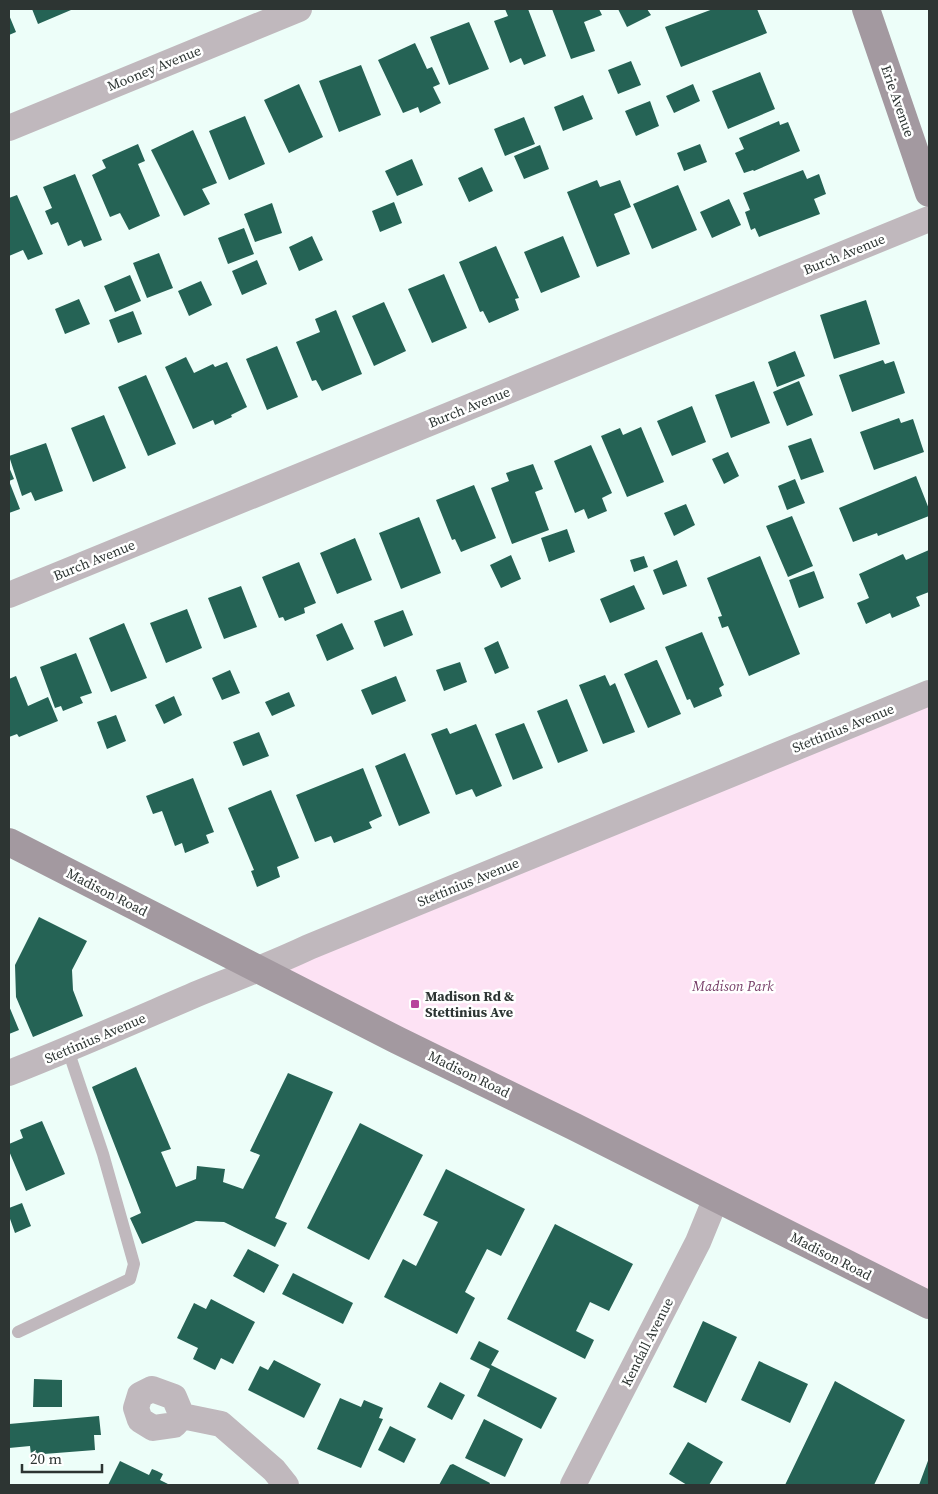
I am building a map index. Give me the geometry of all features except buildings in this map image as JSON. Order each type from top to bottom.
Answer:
[{"type":"main road","name":"Erie Avenue","points":[[866,9],[929,193]]},
{"type":"main road","name":"Madison Road","points":[[9,842],[397,1040],[506,1092],[929,1305]]},
{"type":"street","name":"Mooney Avenue","points":[[9,128],[299,9]]},
{"type":"street","name":"Burch Avenue","points":[[9,595],[929,220]]},
{"type":"street","name":"Stettinius Avenue","points":[[9,1073],[259,970],[309,947],[929,693]]},
{"type":"street","name":"Kendall Avenue","points":[[574,1485],[694,1250],[716,1198]]},
{"type":"street","points":[[182,1416],[222,1424],[274,1470],[286,1485]]},
{"type":"lane","points":[[18,1332],[130,1279],[134,1264],[103,1154],[68,1050]]},
{"type":"green space","name":"Madison Park","points":[[929,693],[929,1305],[259,970]]},
{"type":"place","name":"Madison Rd & Stettinius Ave","points":[[415,1004]]}]
